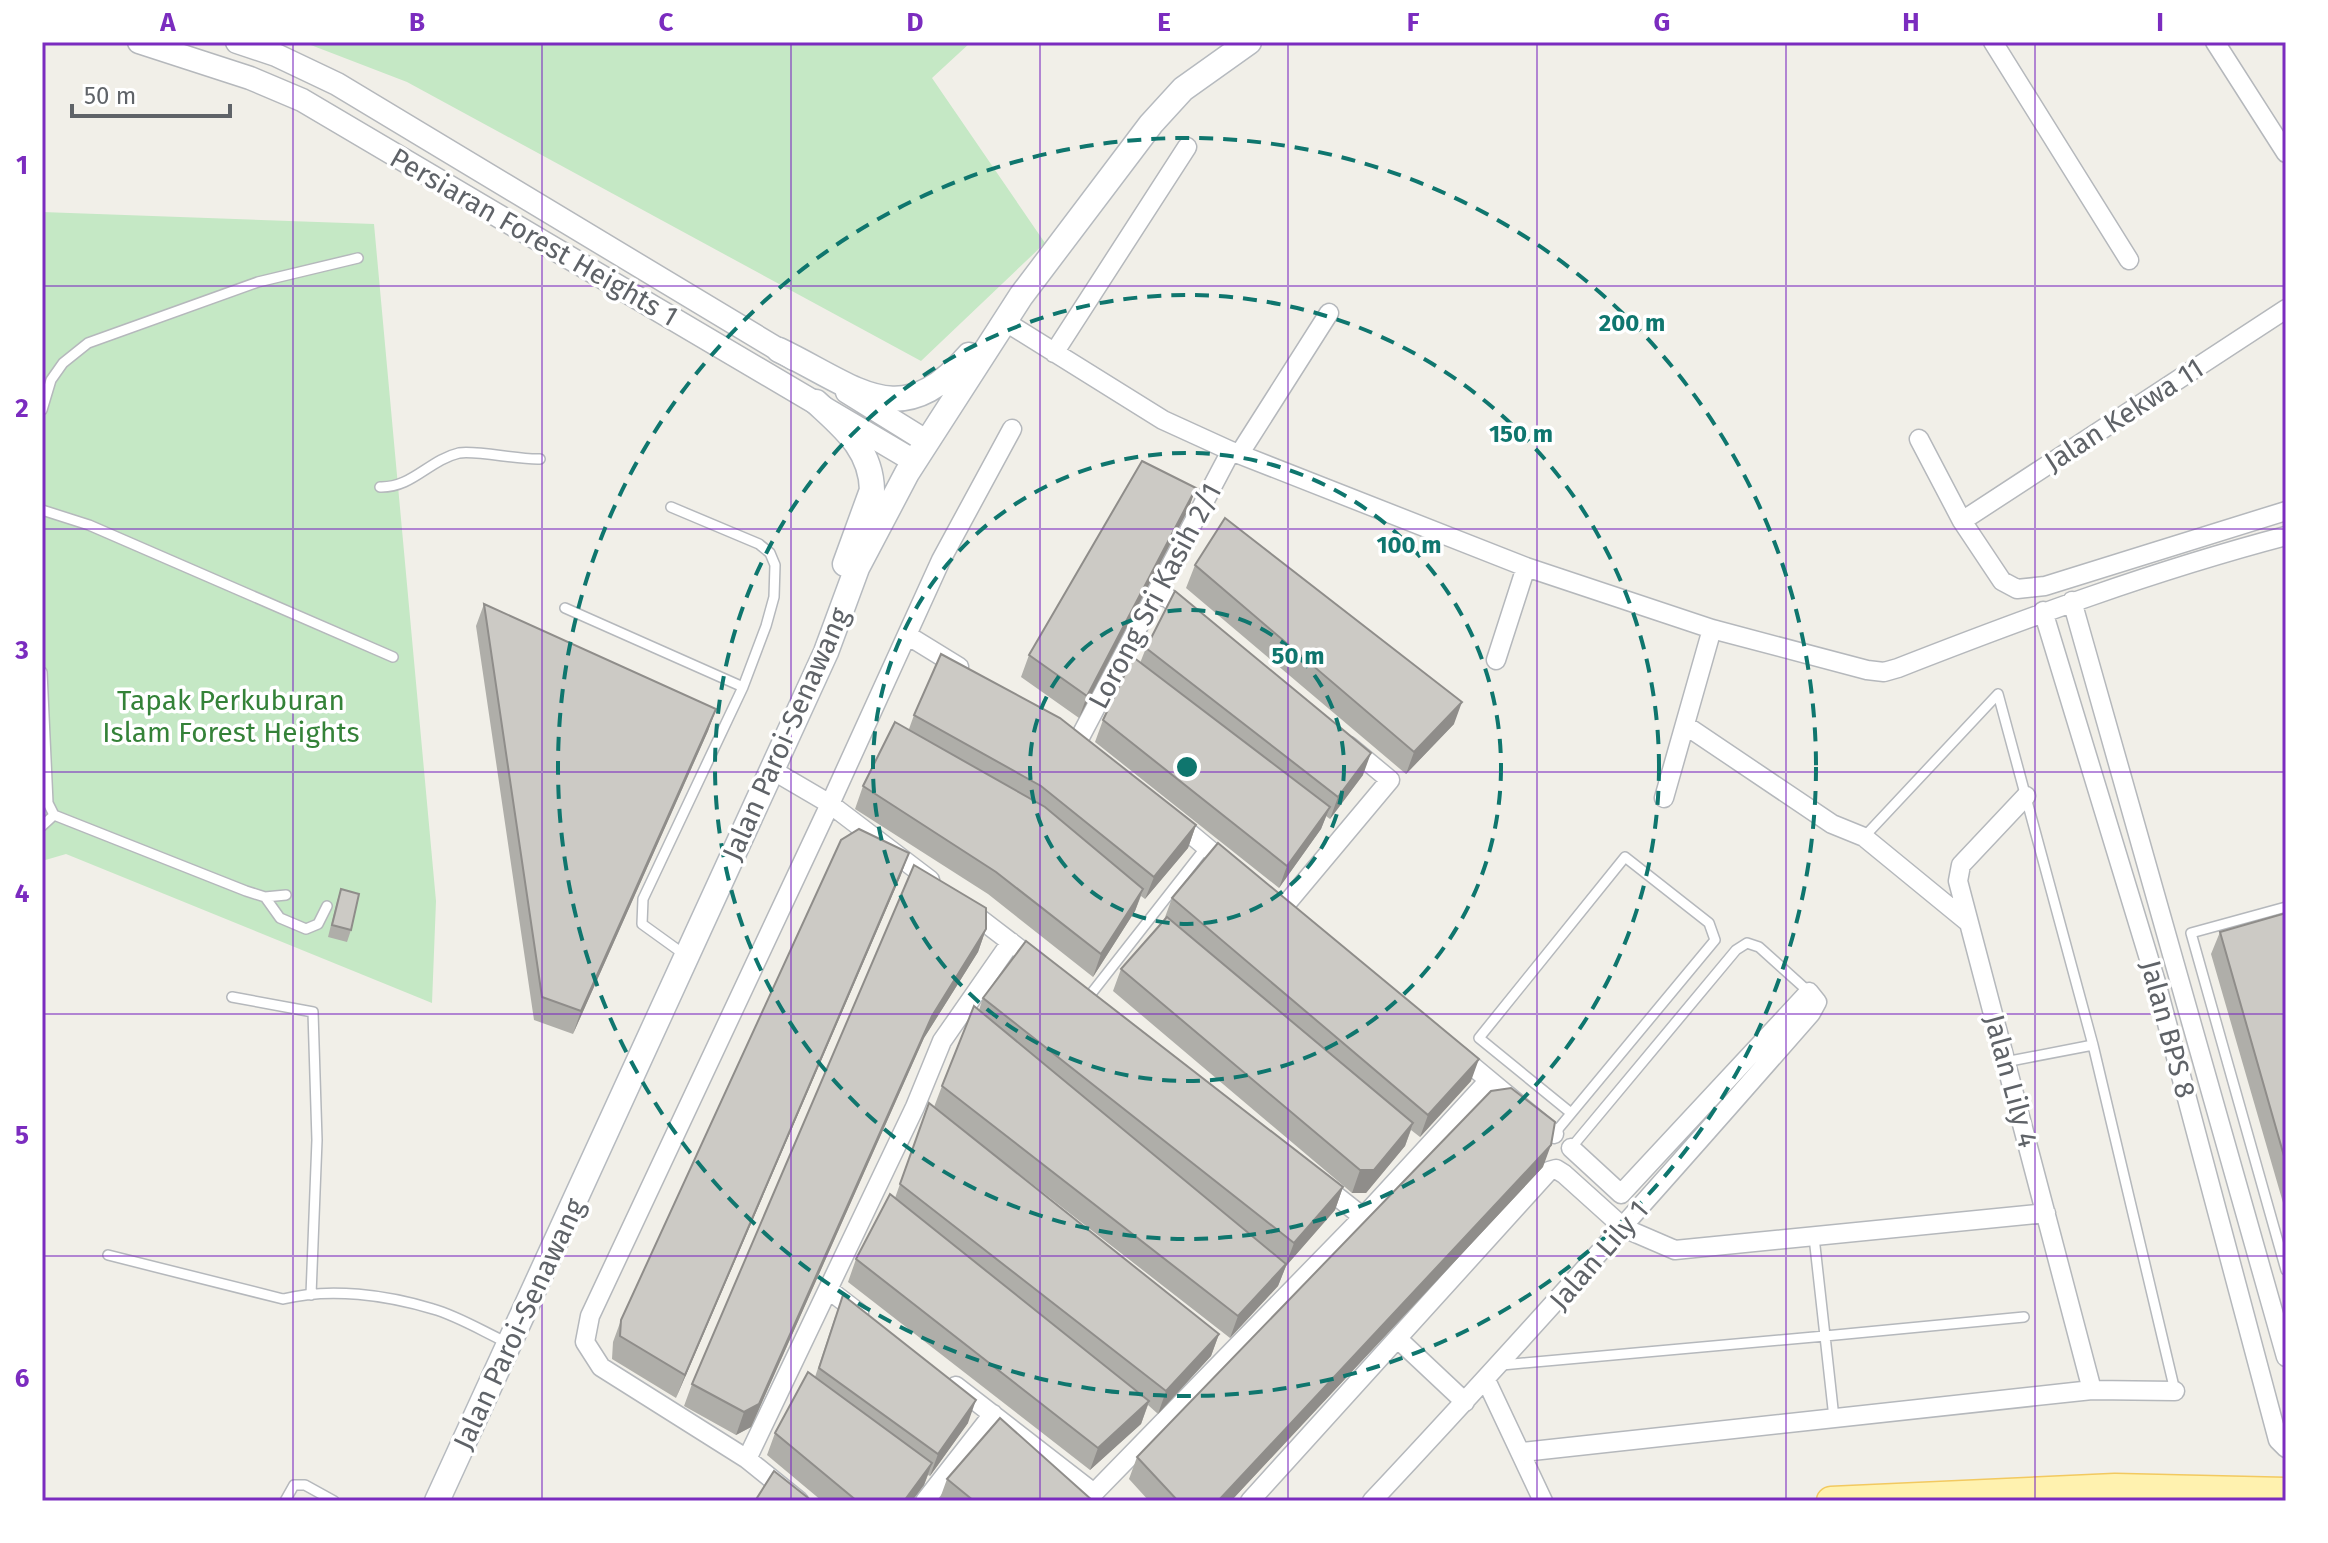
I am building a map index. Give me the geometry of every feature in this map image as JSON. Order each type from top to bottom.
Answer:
[{"type":"main road","name":"Jalan Paroi-Senawang","points":[[437,1501],[826,652],[857,568],[920,451],[1021,296],[1151,124],[1183,89],[1249,42]]},
{"type":"main road","points":[[779,350],[882,400],[902,401],[928,394],[954,372],[1021,296]]},
{"type":"main road","points":[[816,402],[856,442],[872,478],[872,490],[832,598],[826,652]]},
{"type":"main road","points":[[2159,1494],[2286,1473]]},
{"type":"main road","points":[[1831,1501],[2286,1492]]},
{"type":"street","name":"Persiaran Forest Heights 1","points":[[139,42],[250,78],[302,100],[816,402],[920,451]]},
{"type":"street","name":"Persiaran Forest Heights 1","points":[[237,42],[276,55],[337,84],[779,350],[920,451]]},
{"type":"street","points":[[1993,42],[2129,260]]},
{"type":"street","points":[[2215,42],[2286,153]]},
{"type":"street","points":[[1054,353],[1187,147]]},
{"type":"street","name":"Jalan Kekwa 11","points":[[1962,521],[2286,309]]},
{"type":"street","name":"Lorong Sri Kasih 2/1","points":[[1078,741],[1236,452],[1329,313]]},
{"type":"street","points":[[1004,321],[1163,420],[1236,452],[1526,567],[1712,629],[1884,672],[2072,601],[2199,559],[2286,536]]},
{"type":"street","points":[[799,1501],[747,1459],[601,1367],[585,1342],[590,1316],[941,560],[1012,429]]},
{"type":"street","points":[[1919,439],[1962,521],[2002,581],[2017,589],[2030,589],[2286,511]]},
{"type":"street","points":[[1496,660],[1526,567]]},
{"type":"street","points":[[1158,590],[1207,630]]},
{"type":"street","points":[[2072,601],[2286,1357]]},
{"type":"street","name":"Jalan BPS 8","points":[[2043,611],[2156,982],[2278,1440],[2286,1448]]},
{"type":"street","points":[[1664,798],[1712,629]]},
{"type":"street","points":[[907,635],[973,676]]},
{"type":"street","points":[[1685,725],[1832,824],[1864,837],[1969,923]]},
{"type":"street","points":[[1282,910],[1390,780],[1329,730]]},
{"type":"street","points":[[772,770],[830,804],[1049,971]]},
{"type":"street","name":"Jalan Lily 4","points":[[2026,796],[1961,865],[1958,881],[2092,1390]]},
{"type":"street","points":[[1160,808],[1239,874]]},
{"type":"street","points":[[747,1459],[829,1290],[922,1112],[942,1041],[1011,942]]},
{"type":"street","points":[[1571,1148],[1621,1194],[1813,997]]},
{"type":"street","name":"Jalan Lily 1","points":[[1372,1501],[1502,1365],[1624,1228],[1811,1013],[1813,997]]},
{"type":"street","points":[[1440,1040],[1554,1134]]},
{"type":"street","points":[[942,1376],[1094,1493],[1224,1348],[1363,1217],[1489,1080]]},
{"type":"street","points":[[1300,1168],[1363,1217]]},
{"type":"street","points":[[1250,1501],[1549,1171],[1556,1169],[1564,1174],[1624,1228],[1675,1250],[2046,1213]]},
{"type":"street","points":[[829,1290],[879,1328]]},
{"type":"street","points":[[1399,1340],[1465,1402]]},
{"type":"street","points":[[1486,1380],[1523,1452],[1536,1497]]},
{"type":"street","points":[[1523,1452],[2092,1390],[2175,1391]]},
{"type":"street","points":[[925,1501],[993,1414]]},
{"type":"lane","points":[[42,410],[47,382],[63,363],[88,343],[258,282],[358,258]]},
{"type":"lane","points":[[380,487],[395,487],[431,465],[461,453],[513,460],[540,459]]},
{"type":"lane","points":[[671,507],[759,544],[770,553],[775,565],[774,597],[743,687],[643,899],[642,924],[688,957]]},
{"type":"lane","points":[[42,510],[89,525],[393,657]]},
{"type":"lane","points":[[565,608],[743,687]]},
{"type":"lane","points":[[42,672],[48,803],[54,815],[265,897],[286,895]]},
{"type":"lane","points":[[1864,837],[1998,694],[2093,1045],[2175,1391]]},
{"type":"lane","points":[[42,826],[54,815]]},
{"type":"lane","points":[[1087,999],[1206,847]]},
{"type":"lane","points":[[1554,1134],[1715,940],[1709,923],[1625,857],[1479,1038],[1571,1113]]},
{"type":"lane","points":[[265,897],[280,918],[306,929],[318,924],[327,906]]},
{"type":"lane","points":[[2286,907],[2191,933],[2286,1270]]},
{"type":"lane","points":[[1571,1148],[1736,950],[1747,943],[1759,947],[1813,997]]},
{"type":"lane","points":[[232,997],[313,1012],[317,1140],[311,1295]]},
{"type":"lane","points":[[2005,1062],[2093,1045]]},
{"type":"lane","points":[[1814,1237],[1834,1418]]},
{"type":"lane","points":[[108,1255],[283,1299],[311,1295],[365,1295],[435,1309],[511,1344]]},
{"type":"lane","points":[[1502,1365],[2024,1317]]},
{"type":"lane","points":[[285,1501],[294,1485],[305,1485],[334,1501]]},
{"type":"green space","points":[[303,42],[971,42],[932,78],[1045,243],[921,361],[407,82]]},
{"type":"green space","name":"Tapak Perkuburan Islam Forest Heights","points":[[42,212],[374,224],[436,901],[432,1003],[66,854],[42,861]]},
{"type":"building","points":[[1142,461],[1196,488],[1087,696],[1029,655]]},
{"type":"building","points":[[1225,518],[1462,702],[1414,752],[1195,565]]},
{"type":"building","points":[[1175,591],[1371,753],[1338,797],[1146,648]]},
{"type":"building","points":[[484,604],[716,709],[581,1011],[542,997]]},
{"type":"building","points":[[941,654],[1060,718],[1196,825],[1154,877],[1041,786],[914,715]]},
{"type":"building","points":[[1133,657],[1330,807],[1287,866],[1103,720]]},
{"type":"building","points":[[895,722],[1045,807],[1143,889],[1101,954],[996,872],[863,786]]},
{"type":"building","points":[[859,829],[909,853],[685,1375],[620,1336],[621,1320],[841,840]]},
{"type":"building","points":[[1218,843],[1479,1059],[1428,1115],[1172,898]]},
{"type":"building","points":[[914,865],[986,908],[986,929],[932,1016],[759,1404],[744,1412],[692,1384]]},
{"type":"building","points":[[341,889],[359,894],[351,930],[332,925]]},
{"type":"building","points":[[2286,913],[2286,1163],[2220,932]]},
{"type":"building","points":[[1167,917],[1413,1123],[1374,1170],[1360,1170],[1121,969]]},
{"type":"building","points":[[1026,941],[1343,1187],[1294,1243],[983,998]]},
{"type":"building","points":[[974,1006],[1286,1264],[1238,1316],[942,1086]]},
{"type":"building","points":[[1511,1088],[1555,1122],[1551,1145],[1218,1501],[1178,1501],[1137,1457],[1491,1091]]},
{"type":"building","points":[[929,1103],[1219,1334],[1166,1391],[900,1184]]},
{"type":"building","points":[[890,1194],[1149,1401],[1098,1448],[856,1259]]},
{"type":"building","points":[[843,1295],[976,1400],[938,1454],[819,1368]]},
{"type":"building","points":[[808,1372],[932,1463],[904,1501],[857,1501],[775,1433]]},
{"type":"building","points":[[1000,1418],[1093,1501],[974,1501],[947,1479]]},
{"type":"building","points":[[774,1471],[812,1501],[755,1501]]}]
